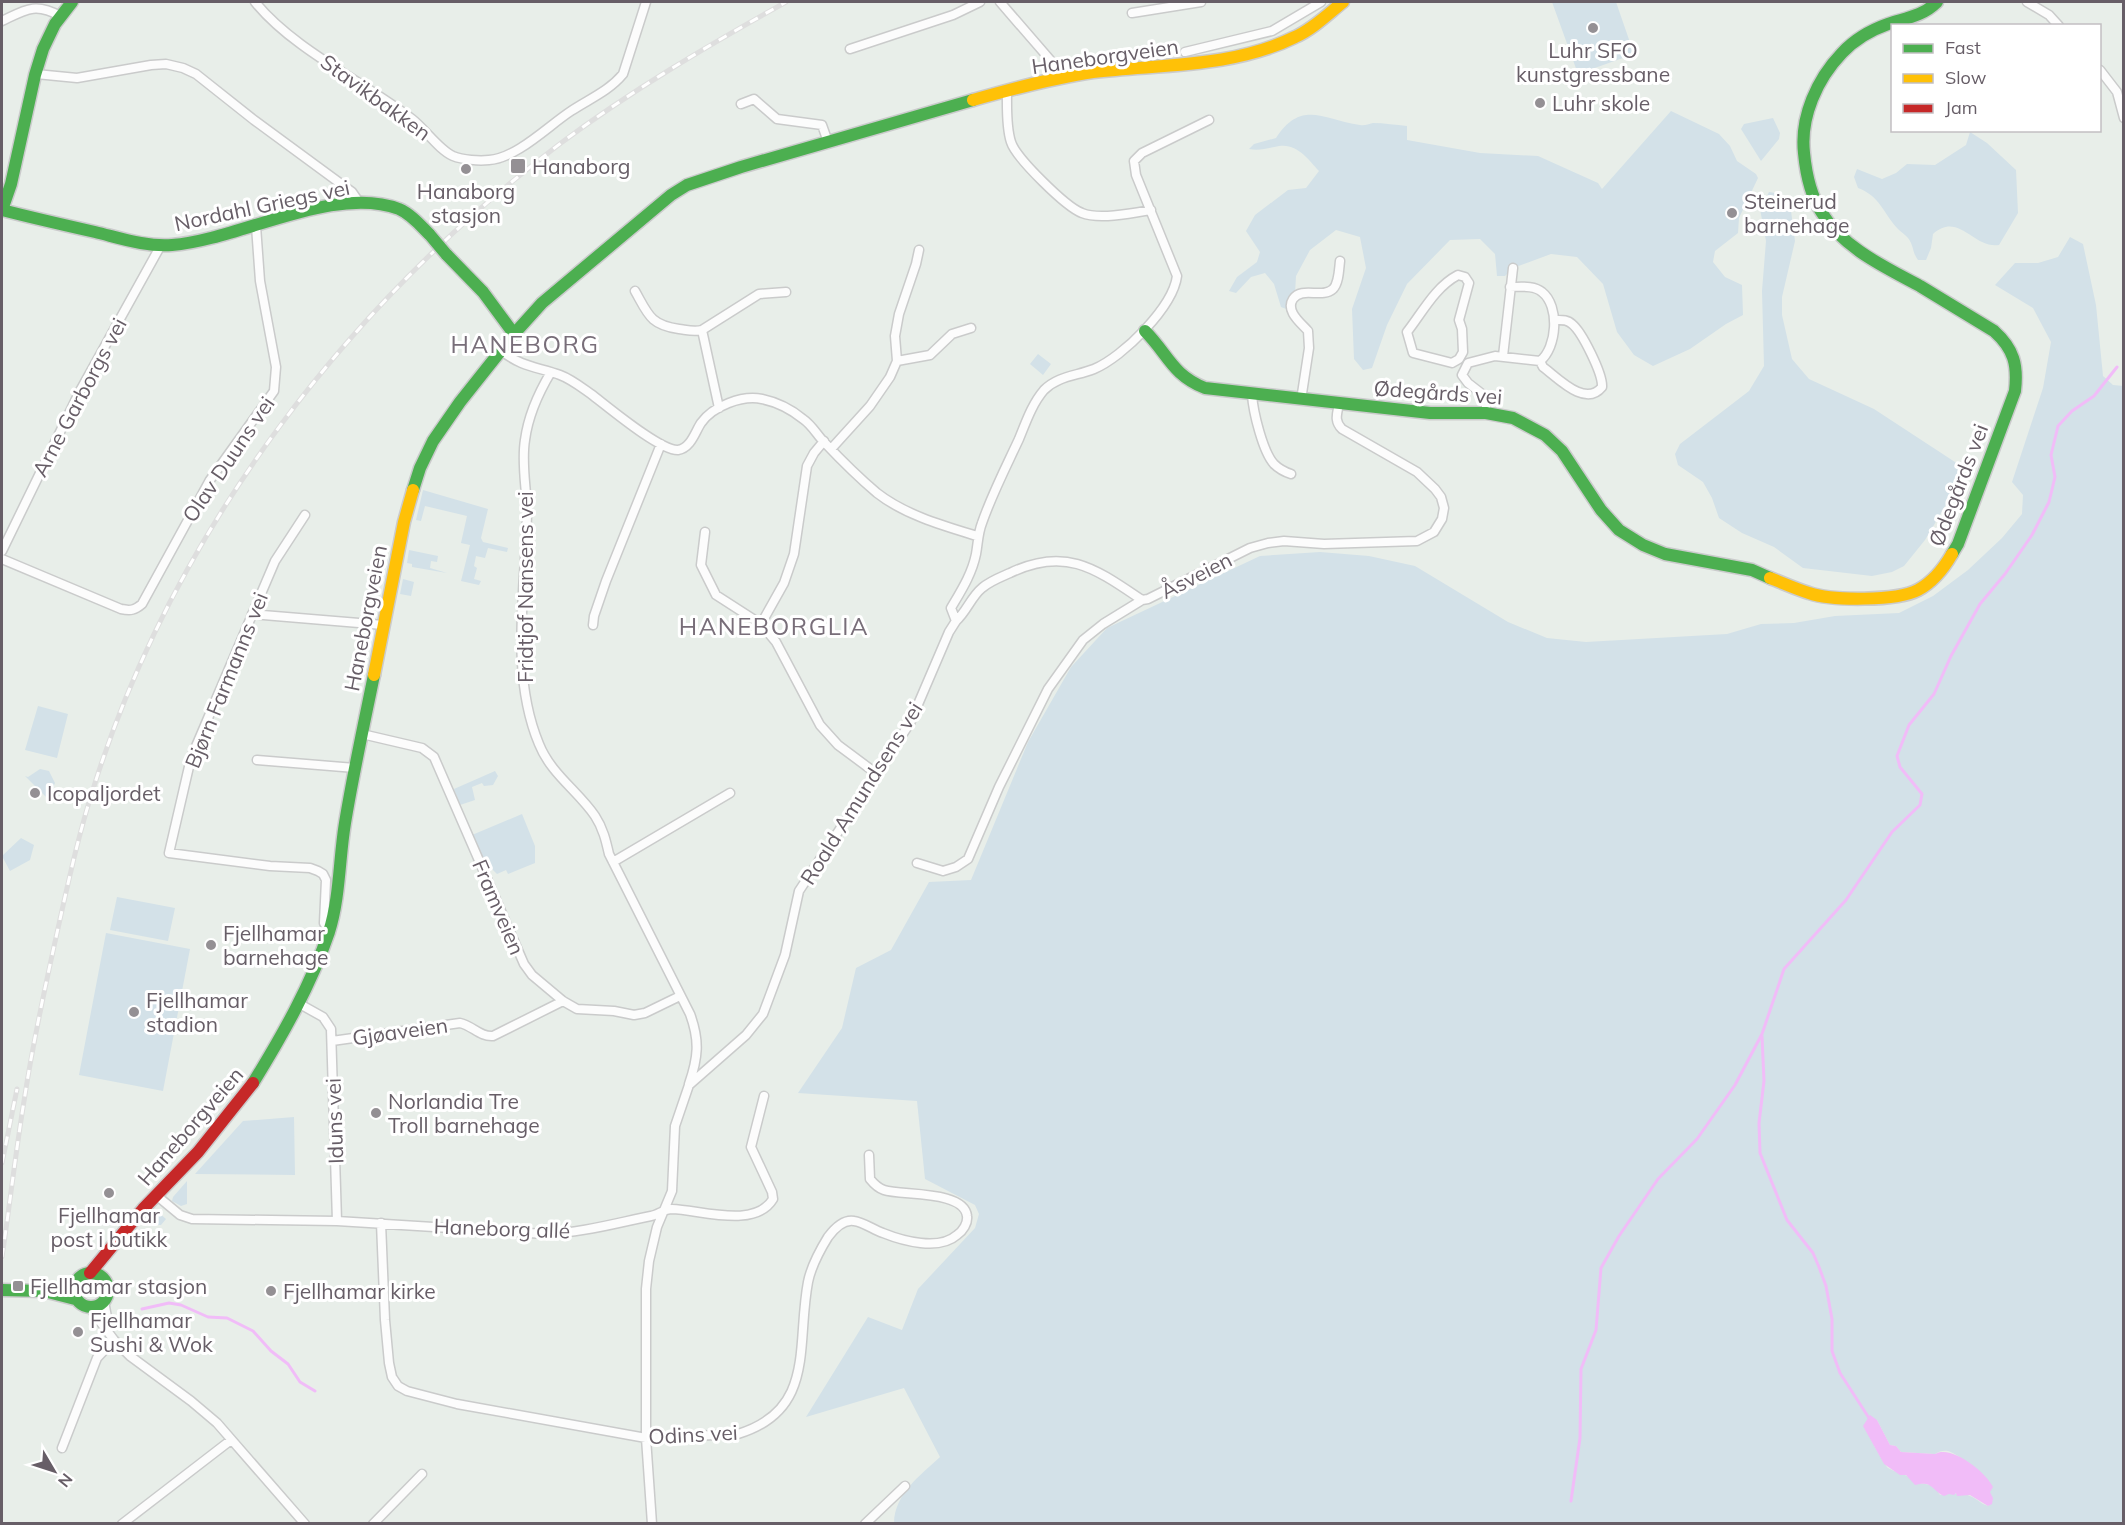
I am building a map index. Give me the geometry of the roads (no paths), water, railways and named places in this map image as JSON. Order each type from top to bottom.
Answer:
[{"type":"street","points":[[2,210],[14,177],[36,74],[47,38],[60,16],[72,2]]},
{"type":"street","name":"Stavikbakken","points":[[255,2],[272,20],[302,43],[414,121],[449,154],[461,158],[491,160],[521,147],[616,83],[623,75],[646,2]]},
{"type":"street","points":[[850,49],[953,15],[980,2]]},
{"type":"street","points":[[1000,2],[1065,77]]},
{"type":"street","points":[[1132,13],[1201,2]]},
{"type":"street","points":[[1185,52],[1272,31],[1321,2]]},
{"type":"street","name":"Haneborgveien","points":[[90,1273],[245,1096],[277,1045],[298,1003],[329,931],[335,907],[343,836],[355,768],[404,522],[420,468],[446,421],[514,334],[557,290],[671,195],[687,185],[828,142],[1007,91],[1065,77],[1171,68],[1251,53],[1284,43],[1298,36],[1343,2]]},
{"type":"street","name":"Ødegårds vei","points":[[1145,331],[1157,342],[1178,374],[1205,388],[1430,413],[1486,413],[1513,418],[1545,435],[1571,461],[1595,502],[1619,530],[1643,545],[1665,554],[1752,570],[1810,594],[1837,598],[1898,597],[1919,590],[1936,577],[1948,563],[1958,544],[2015,391],[2017,369],[2013,352],[1994,331],[1873,260],[1838,234],[1818,208],[1808,186],[1804,169],[1803,138],[1812,102],[1840,56],[1869,32],[1920,15],[1937,2]]},
{"type":"street","points":[[2027,2],[2042,10],[2057,24]]},
{"type":"street","points":[[2,21],[36,7],[47,9],[60,16]]},
{"type":"street","points":[[36,74],[77,78],[152,64],[183,68],[196,74],[254,120],[344,185],[355,194],[359,202]]},
{"type":"street","points":[[2101,71],[2117,92],[2124,118]]},
{"type":"street","points":[[1007,91],[1011,143],[1017,154],[1062,199],[1083,214],[1114,215],[1151,210],[1136,175],[1134,165],[1136,158],[1209,120]]},
{"type":"street","points":[[741,104],[754,99],[777,119],[822,125],[828,142]]},
{"type":"street","name":"Nordahl Griegs vei","points":[[2,210],[161,245],[202,240],[325,208],[359,202],[400,209],[420,224],[483,292],[514,334]]},
{"type":"street","name":"Roald Amundsens vei","points":[[691,1084],[746,1035],[763,1014],[785,955],[799,891],[910,723],[949,632],[956,621],[951,608],[968,577],[976,554],[977,536],[994,490],[1032,407],[1047,388],[1065,376],[1094,369],[1108,361],[1145,331],[1173,291],[1177,276],[1151,210]]},
{"type":"street","name":"Olav Duuns vei","points":[[2,559],[121,609],[129,611],[142,604],[210,480],[274,391],[276,367],[260,281],[256,226]]},
{"type":"street","name":"Arne Garborgs vei","points":[[2,551],[80,391],[161,245]]},
{"type":"street","points":[[831,449],[870,406],[890,377],[897,361],[895,336],[899,314],[919,250]]},
{"type":"street","points":[[1301,400],[1309,348],[1308,331],[1293,313],[1291,303],[1294,297],[1301,293],[1332,290],[1336,284],[1340,261]]},
{"type":"street","points":[[1503,356],[1513,268]]},
{"type":"street","points":[[1486,413],[1486,397],[1462,375],[1462,363],[1463,352],[1462,329],[1459,320],[1469,283],[1465,277],[1458,275],[1435,295],[1407,332],[1413,353],[1452,363],[1462,363],[1503,356],[1540,361],[1546,357],[1550,347],[1554,320],[1551,303],[1542,291],[1526,287],[1510,287]]},
{"type":"street","points":[[635,291],[649,315],[659,325],[686,330],[702,330],[759,294],[786,292]]},
{"type":"street","points":[[1540,361],[1543,367],[1574,391],[1592,395],[1602,387],[1600,373],[1579,332],[1565,320],[1554,320]]},
{"type":"street","points":[[897,361],[930,355],[952,334],[971,328]]},
{"type":"street","points":[[702,330],[719,408]]},
{"type":"street","points":[[502,351],[523,364],[575,382],[660,444],[678,450],[684,448],[702,422],[719,408],[730,403],[761,399],[777,404],[805,420],[855,474],[892,502],[905,510],[977,536]]},
{"type":"street","name":"Fridtjof Nansens vei","points":[[551,372],[534,410],[524,443],[527,512],[522,636],[525,699],[540,747],[552,767],[595,816],[605,835],[613,862],[690,1014],[697,1034],[696,1065],[675,1126],[672,1191],[657,1227],[649,1261],[646,1289],[646,1438],[652,1524]]},
{"type":"street","points":[[1252,394],[1254,415],[1269,458],[1277,467],[1291,474]]},
{"type":"street","name":"Åsveien","points":[[917,863],[943,871],[956,867],[968,859],[999,787],[1048,689],[1083,640],[1103,624],[1142,600],[1250,548],[1284,541],[1324,544],[1418,541],[1434,532],[1442,519],[1444,508],[1441,497],[1417,472],[1341,429],[1336,420],[1339,404]]},
{"type":"street","points":[[761,624],[784,583],[794,554],[807,466],[824,441]]},
{"type":"street","points":[[593,625],[606,581],[660,444]]},
{"type":"street","name":"Bjørn Farmanns vei","points":[[305,515],[275,561],[191,758],[169,853],[270,866],[310,868],[318,871],[326,880],[324,923],[329,931]]},
{"type":"street","points":[[705,532],[701,565],[716,595],[761,624],[776,642],[820,725],[838,745],[877,774]]},
{"type":"street","points":[[956,621],[979,590],[987,584],[1016,570],[1043,561],[1055,560],[1085,565],[1142,600]]},
{"type":"street","points":[[252,614],[383,625]]},
{"type":"street","name":"Framveien","points":[[362,734],[422,748],[434,757],[524,964],[532,975],[563,1001],[577,1009],[614,1011],[634,1015],[645,1013],[680,996]]},
{"type":"street","points":[[256,760],[355,768]]},
{"type":"street","points":[[613,862],[730,793]]},
{"type":"street","name":"Gjøaveien","points":[[332,1041],[460,1023],[468,1025],[483,1036],[492,1036],[563,1001]]},
{"type":"street","name":"Iduns vei","points":[[298,1003],[326,1019],[331,1029],[337,1221]]},
{"type":"street","name":"Haneborg allé","points":[[156,1195],[180,1215],[192,1219],[337,1221],[565,1233],[655,1216],[670,1209],[740,1216],[760,1211],[772,1203],[772,1192],[751,1147],[764,1096]]},
{"type":"street","name":"Odins vei","points":[[381,1223],[388,1363],[392,1377],[398,1386],[420,1396],[448,1402],[646,1438],[738,1434],[764,1422],[784,1405],[798,1379],[808,1282],[816,1258],[834,1229],[843,1223],[853,1221],[905,1240],[932,1243],[945,1242],[962,1231],[967,1216],[960,1205],[938,1197],[897,1193],[878,1187],[870,1179],[869,1155]]},
{"type":"street","name":"Haneborgveien","points":[[105,1281],[107,1264],[114,1246]]},
{"type":"street","points":[[2,1290],[44,1291],[75,1299],[81,1305],[90,1308],[104,1301],[108,1291],[105,1281],[97,1274],[90,1273],[83,1275],[75,1282],[44,1291]]},
{"type":"street","points":[[75,1282],[73,1290],[75,1299]]},
{"type":"street","points":[[104,1301],[113,1337]]},
{"type":"street","points":[[90,1308],[139,1364],[191,1401],[217,1423],[305,1524]]},
{"type":"street","points":[[62,1448],[97,1358],[113,1337]]},
{"type":"street","points":[[122,1524],[231,1440]]},
{"type":"street","points":[[373,1524],[422,1474]]},
{"type":"street","points":[[865,1524],[906,1486]]},
{"type":"waterway","points":[[1571,1501],[1580,1438],[1581,1369],[1596,1330],[1601,1268],[1619,1236],[1658,1179],[1697,1139],[1735,1085],[1762,1034],[1784,969],[1846,900],[1892,832],[1920,805],[1922,794],[1900,767],[1897,756],[1909,725],[1934,694],[1951,656],[1980,604],[2005,574],[2032,535],[2049,502],[2055,477],[2051,455],[2058,426],[2072,411],[2094,396],[2117,367]]},
{"type":"waterway","points":[[1762,1036],[1764,1081],[1759,1123],[1760,1153],[1787,1220],[1813,1253],[1819,1267],[1826,1286],[1832,1319],[1832,1351],[1840,1373],[1869,1418]]},
{"type":"waterway","points":[[142,1309],[169,1303],[181,1305],[208,1317],[227,1318],[253,1331],[271,1351],[288,1364],[300,1382],[315,1391]]},
{"type":"railway","points":[[2,1257],[35,1037],[68,882],[89,803],[130,689],[172,598],[222,511],[279,427],[342,349],[410,275],[483,206],[561,143],[643,86],[786,2]]},
{"type":"railway","points":[[2,1163],[17,1089]]},
{"type":"place","name":"Luhr SFO kunstgressbane","points":[[1593,28]]},
{"type":"place","name":"Luhr skole","points":[[1540,103]]},
{"type":"place","name":"Hanaborg","points":[[518,166]]},
{"type":"place","name":"Hanaborg stasjon","points":[[466,169]]},
{"type":"place","name":"Steinerud barnehage","points":[[1732,213]]},
{"type":"place","name":"Icopaljordet","points":[[35,793]]},
{"type":"place","name":"Fjellhamar barnehage","points":[[211,945]]},
{"type":"place","name":"Fjellhamar stadion","points":[[134,1012]]},
{"type":"place","name":"Norlandia Tre Troll barnehage","points":[[376,1113]]},
{"type":"place","name":"Fjellhamar post i butikk","points":[[109,1193]]},
{"type":"place","name":"Fjellhamar stasjon","points":[[18,1286]]},
{"type":"place","name":"Fjellhamar kirke","points":[[271,1291]]},
{"type":"place","name":"Fjellhamar Sushi & Wok","points":[[78,1332]]},
{"type":"district","name":"HANEBORG","points":[[525,344]]},
{"type":"district","name":"HANEBORGLIA","points":[[774,626]]}]
